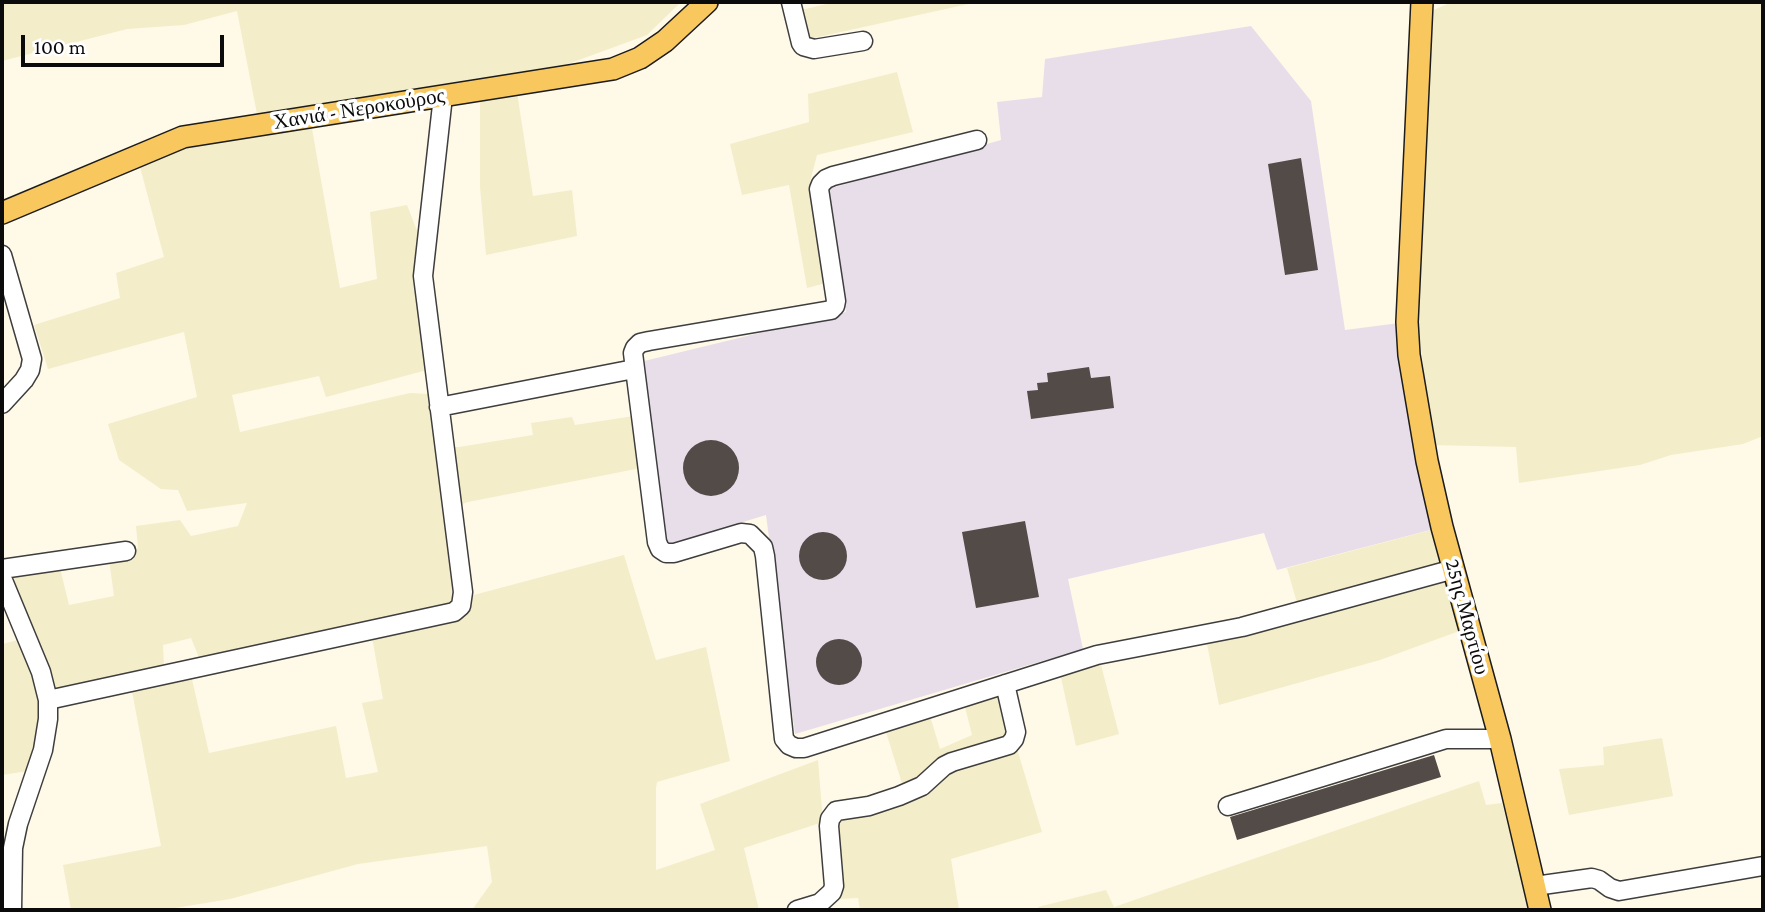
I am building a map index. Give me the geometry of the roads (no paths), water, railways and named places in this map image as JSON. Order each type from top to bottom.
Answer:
[{"type":"main road","name":"Χανιά - Νεροκούρος","points":[[3,211],[184,136],[613,69],[640,58],[665,41],[707,2]]},
{"type":"main road","name":"25ης Μαρτίου","points":[[1422,2],[1408,322],[1409,355],[1427,461],[1500,739],[1541,910]]},
{"type":"street","points":[[791,2],[803,46],[814,49],[863,41]]},
{"type":"street","points":[[48,700],[454,612],[461,606],[463,592],[423,276],[443,96]]},
{"type":"street","points":[[977,140],[833,176],[821,184],[819,189],[836,301],[831,310],[640,343],[633,353],[660,549],[666,553],[674,553],[741,533],[750,534],[762,547],[784,739],[789,746],[804,748],[1097,655],[1242,627],[1454,569]]},
{"type":"street","points":[[2,255],[32,359],[24,380],[2,404]]},
{"type":"street","points":[[439,407],[634,369]]},
{"type":"street","points":[[2,569],[126,551]]},
{"type":"street","points":[[2,578],[41,672],[48,700],[43,750],[8,847],[12,910]]},
{"type":"street","points":[[797,910],[820,903],[832,892],[834,886],[829,826],[836,811],[869,806],[899,796],[922,786],[952,762],[1010,745],[1016,732],[1005,684]]},
{"type":"street","points":[[1228,806],[1446,739],[1500,739]]},
{"type":"street","points":[[1535,886],[1592,878],[1619,891],[1763,866]]}]
